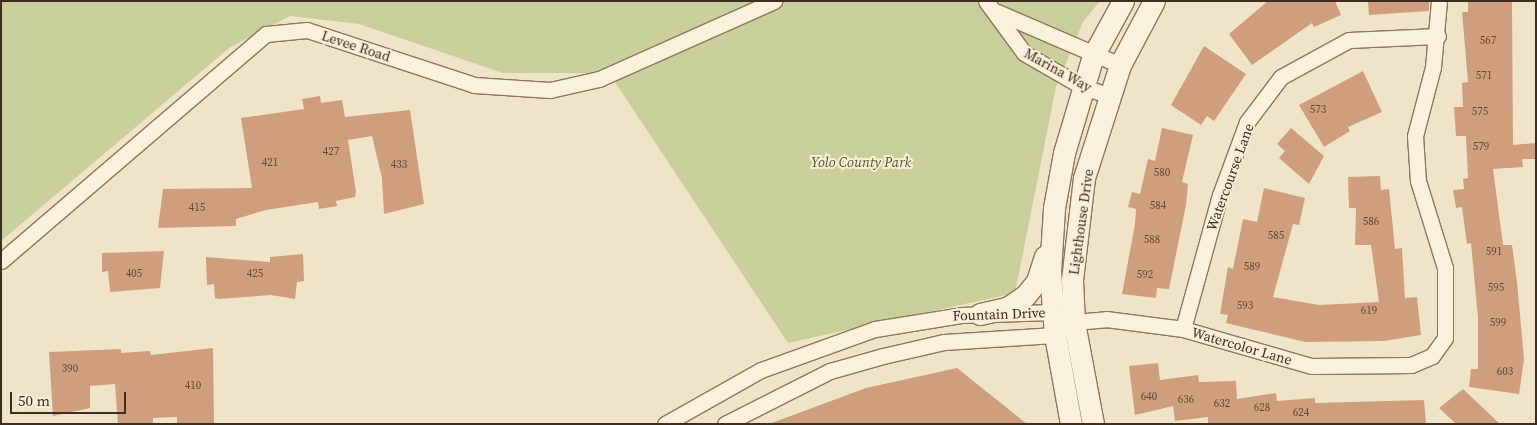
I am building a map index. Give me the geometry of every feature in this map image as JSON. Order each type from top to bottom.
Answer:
[{"type":"street","name":"Levee Road","points":[[1,261],[266,34],[307,30],[474,85],[550,90],[599,79],[774,1]]},
{"type":"street","name":"Lighthouse Drive","points":[[1071,424],[1055,335],[1052,237],[1064,153],[1093,56],[1124,1]]},
{"type":"street","name":"Lighthouse Drive","points":[[1093,424],[1074,322],[1072,280],[1084,178],[1120,65],[1154,1]]},
{"type":"street","name":"Watercolor Lane","points":[[1074,322],[1106,319],[1183,329],[1311,366],[1411,365],[1432,356],[1445,338],[1445,268],[1418,181],[1415,136],[1438,36],[1438,1]]},
{"type":"street","name":"Marina Way","points":[[992,7],[1093,56],[1120,65]]},
{"type":"street","name":"Marina Way","points":[[992,7],[1010,40],[1024,52],[1084,87],[1110,96]]},
{"type":"street","name":"Watercourse Lane","points":[[1183,329],[1220,195],[1247,122],[1281,77],[1350,40],[1438,36]]},
{"type":"street","points":[[980,314],[1008,308],[1025,296],[1037,281],[1052,237]]},
{"type":"street","name":"Fountain Drive","points":[[665,424],[761,370],[820,346],[914,321],[980,314],[1053,312],[1074,322]]},
{"type":"street","name":"Fountain Drive","points":[[725,424],[830,372],[883,356],[944,342],[1055,335],[1074,322]]},
{"type":"green space","name":"Yolo County Park","points":[[1,1],[1100,1],[1083,22],[1056,87],[1015,293],[788,343],[609,73],[503,73],[359,24],[290,16],[229,48],[1,241]]},
{"type":"building","points":[[1268,1],[1335,1],[1341,15],[1314,27],[1312,23],[1252,65],[1229,34]]},
{"type":"building","points":[[1368,1],[1429,1],[1429,11],[1369,15]]},
{"type":"building","points":[[1468,1],[1512,1],[1513,145],[1536,143],[1536,159],[1522,159],[1523,167],[1493,169],[1503,245],[1512,245],[1517,282],[1524,359],[1519,394],[1469,387],[1471,369],[1478,369],[1478,318],[1471,243],[1467,244],[1462,207],[1456,208],[1453,190],[1464,189],[1463,179],[1468,178],[1466,136],[1456,136],[1454,107],[1463,107],[1462,83],[1468,82],[1462,12],[1468,12]]},
{"type":"building","points":[[1204,46],[1246,74],[1214,121],[1207,116],[1201,125],[1171,105]]},
{"type":"building","points":[[1363,71],[1382,112],[1348,127],[1350,131],[1324,147],[1299,105]]},
{"type":"building","points":[[320,96],[321,103],[342,100],[345,117],[410,110],[424,204],[384,214],[382,178],[372,136],[348,140],[356,192],[355,197],[336,201],[337,206],[319,209],[318,202],[266,210],[236,219],[236,226],[158,228],[163,189],[252,188],[241,118],[304,109],[302,99]]},
{"type":"building","points":[[1162,128],[1193,135],[1182,182],[1188,184],[1186,205],[1169,289],[1157,288],[1156,298],[1122,294],[1135,224],[1136,209],[1128,207],[1132,192],[1140,194],[1148,159],[1155,161]]},
{"type":"building","points":[[1291,128],[1324,156],[1309,184],[1279,158],[1285,151],[1277,144]]},
{"type":"building","points":[[1380,176],[1381,190],[1389,189],[1395,249],[1402,248],[1405,298],[1417,297],[1421,335],[1384,341],[1305,342],[1226,323],[1228,315],[1220,314],[1228,267],[1233,269],[1243,219],[1257,222],[1264,188],[1305,198],[1299,225],[1293,224],[1273,297],[1319,305],[1379,302],[1371,245],[1355,245],[1356,208],[1349,208],[1348,177]]},
{"type":"building","points":[[164,251],[160,288],[110,292],[108,271],[102,272],[102,253]]},
{"type":"building","points":[[303,254],[304,281],[297,282],[295,299],[271,295],[219,299],[215,298],[214,284],[207,285],[206,257],[270,262],[270,257]]},
{"type":"building","points":[[213,348],[214,424],[177,424],[177,417],[153,418],[153,424],[118,424],[115,384],[90,386],[90,408],[53,416],[49,352],[121,349],[121,353],[150,351],[151,355]]},
{"type":"building","points":[[1158,363],[1160,380],[1198,375],[1199,382],[1236,381],[1237,399],[1276,393],[1277,401],[1315,398],[1315,403],[1424,400],[1426,424],[1208,424],[1208,417],[1175,421],[1173,406],[1135,415],[1129,366]]},
{"type":"building","points":[[957,368],[1027,424],[769,424],[866,388]]},
{"type":"building","points":[[1463,389],[1500,424],[1456,424],[1439,408]]}]
